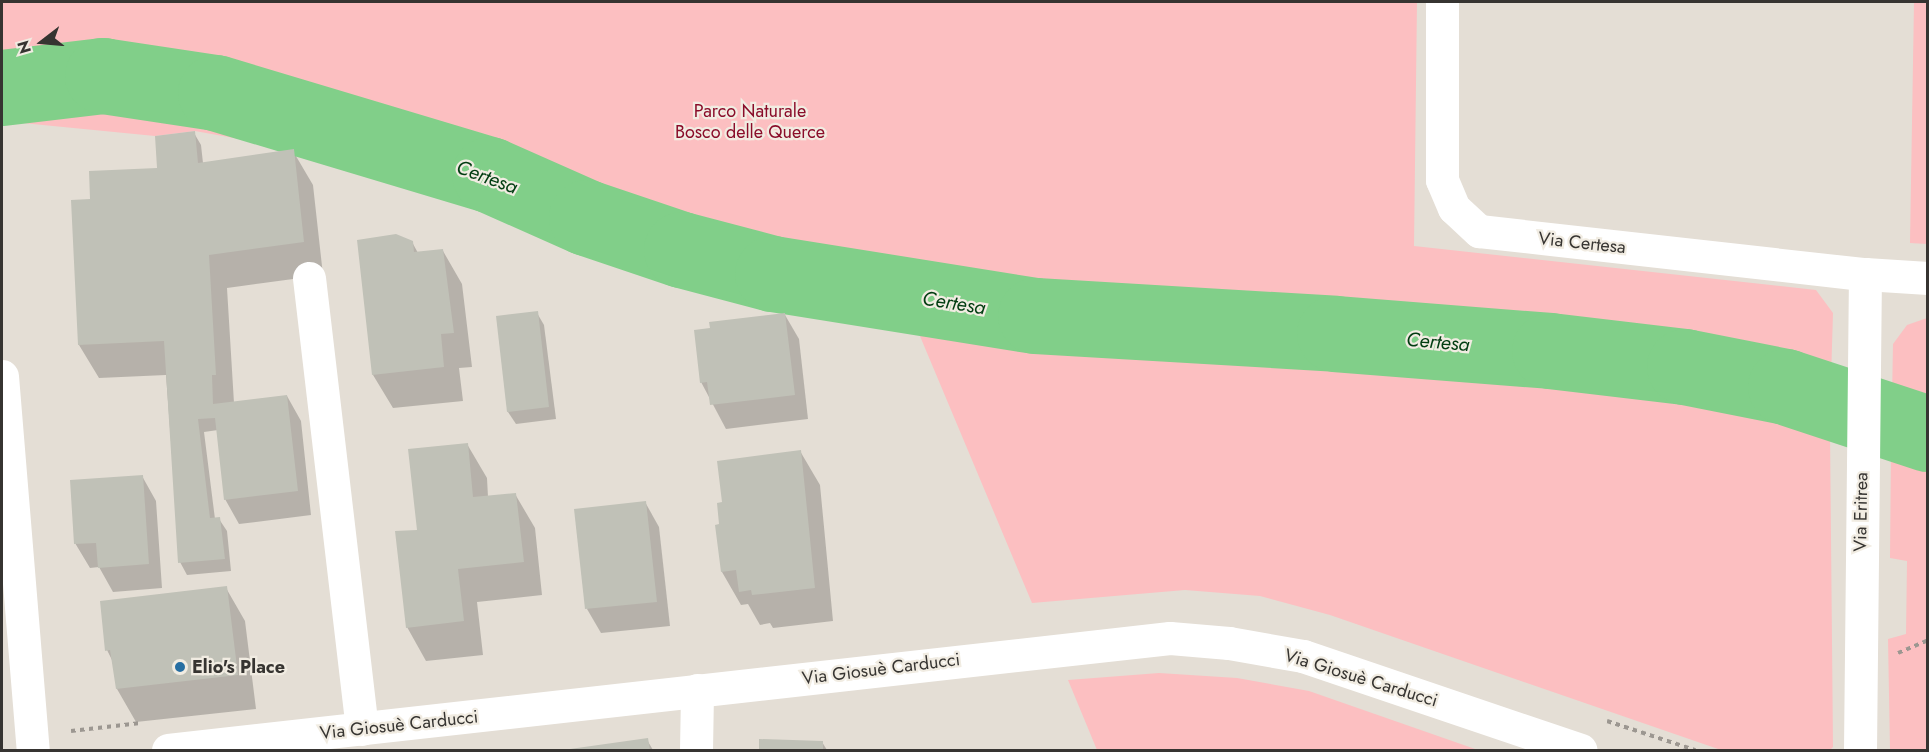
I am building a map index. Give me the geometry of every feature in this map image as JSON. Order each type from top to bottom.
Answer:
[{"type":"street","name":"Via Certesa","points":[[1442,2],[1442,180],[1454,208],[1479,231],[1864,274],[1928,278]]},
{"type":"street","name":"Via Eritrea","points":[[1860,750],[1864,274]]},
{"type":"street","points":[[309,278],[362,729]]},
{"type":"street","points":[[2,376],[33,750]]},
{"type":"street","name":"Via Giosuè Carducci","points":[[168,750],[1170,638],[1229,643],[1303,656],[1581,750]]},
{"type":"street","points":[[696,750],[697,690]]},
{"type":"green space","name":"Parco Naturale Bosco delle Querce","points":[[2,2],[1417,2],[1414,246],[1816,290],[1833,313],[1831,379],[1746,355],[1570,334],[1112,299],[884,276],[755,251],[605,204],[531,166],[388,110],[243,69],[122,46],[90,46],[2,59]]},
{"type":"green space","points":[[1914,2],[1927,2],[1927,244],[1910,243]]},
{"type":"green space","points":[[121,95],[168,101],[294,149],[195,131],[155,136],[2,121],[2,113]]},
{"type":"green space","points":[[1927,318],[1927,402],[1892,397],[1893,344],[1907,325]]},
{"type":"green space","points":[[917,329],[974,336],[1401,362],[1687,400],[1830,430],[1833,747],[1830,750],[1721,750],[1330,615],[1260,596],[1185,590],[1032,603]]},
{"type":"green space","points":[[1891,451],[1927,463],[1927,750],[1890,750],[1888,639],[1906,634],[1907,561],[1890,558]]},
{"type":"green space","points":[[1159,673],[1237,678],[1309,691],[1478,750],[1097,750],[1068,680]]},
{"type":"building","points":[[195,131],[198,163],[294,149],[304,242],[209,255],[216,375],[212,375],[213,404],[287,395],[298,491],[224,500],[215,418],[198,419],[210,518],[220,517],[225,559],[178,563],[164,341],[78,345],[71,200],[90,199],[89,171],[157,168],[155,136]]},
{"type":"building","points":[[396,234],[413,241],[414,252],[443,249],[454,333],[441,334],[444,367],[372,375],[357,240]]},
{"type":"building","points":[[538,311],[549,407],[507,412],[496,316]]},
{"type":"building","points":[[785,313],[795,395],[710,405],[707,382],[700,383],[694,330],[710,328],[709,322]]},
{"type":"building","points":[[468,443],[473,497],[516,493],[524,562],[458,569],[464,621],[406,628],[395,531],[417,530],[408,449]]},
{"type":"building","points":[[801,450],[815,588],[752,595],[751,590],[739,592],[736,570],[721,572],[715,525],[719,524],[717,503],[722,502],[717,461]]},
{"type":"building","points":[[143,475],[149,564],[98,568],[96,543],[74,544],[70,480]]},
{"type":"building","points":[[646,501],[657,602],[585,609],[574,509]]},
{"type":"building","points":[[227,586],[238,675],[116,689],[110,650],[105,651],[100,601]]},
{"type":"building","points":[[648,738],[650,750],[570,750],[570,749]]},
{"type":"building","points":[[759,739],[823,741],[823,750],[759,750]]},
{"type":"waterway","name":"Certesa","points":[[2,88],[103,76],[216,93],[490,175],[587,218],[682,250],[773,274],[1036,316],[1335,334],[1550,351],[1685,367],[1786,387],[1928,434]]},
{"type":"place","name":"Elio's Place","points":[[180,667]]}]
